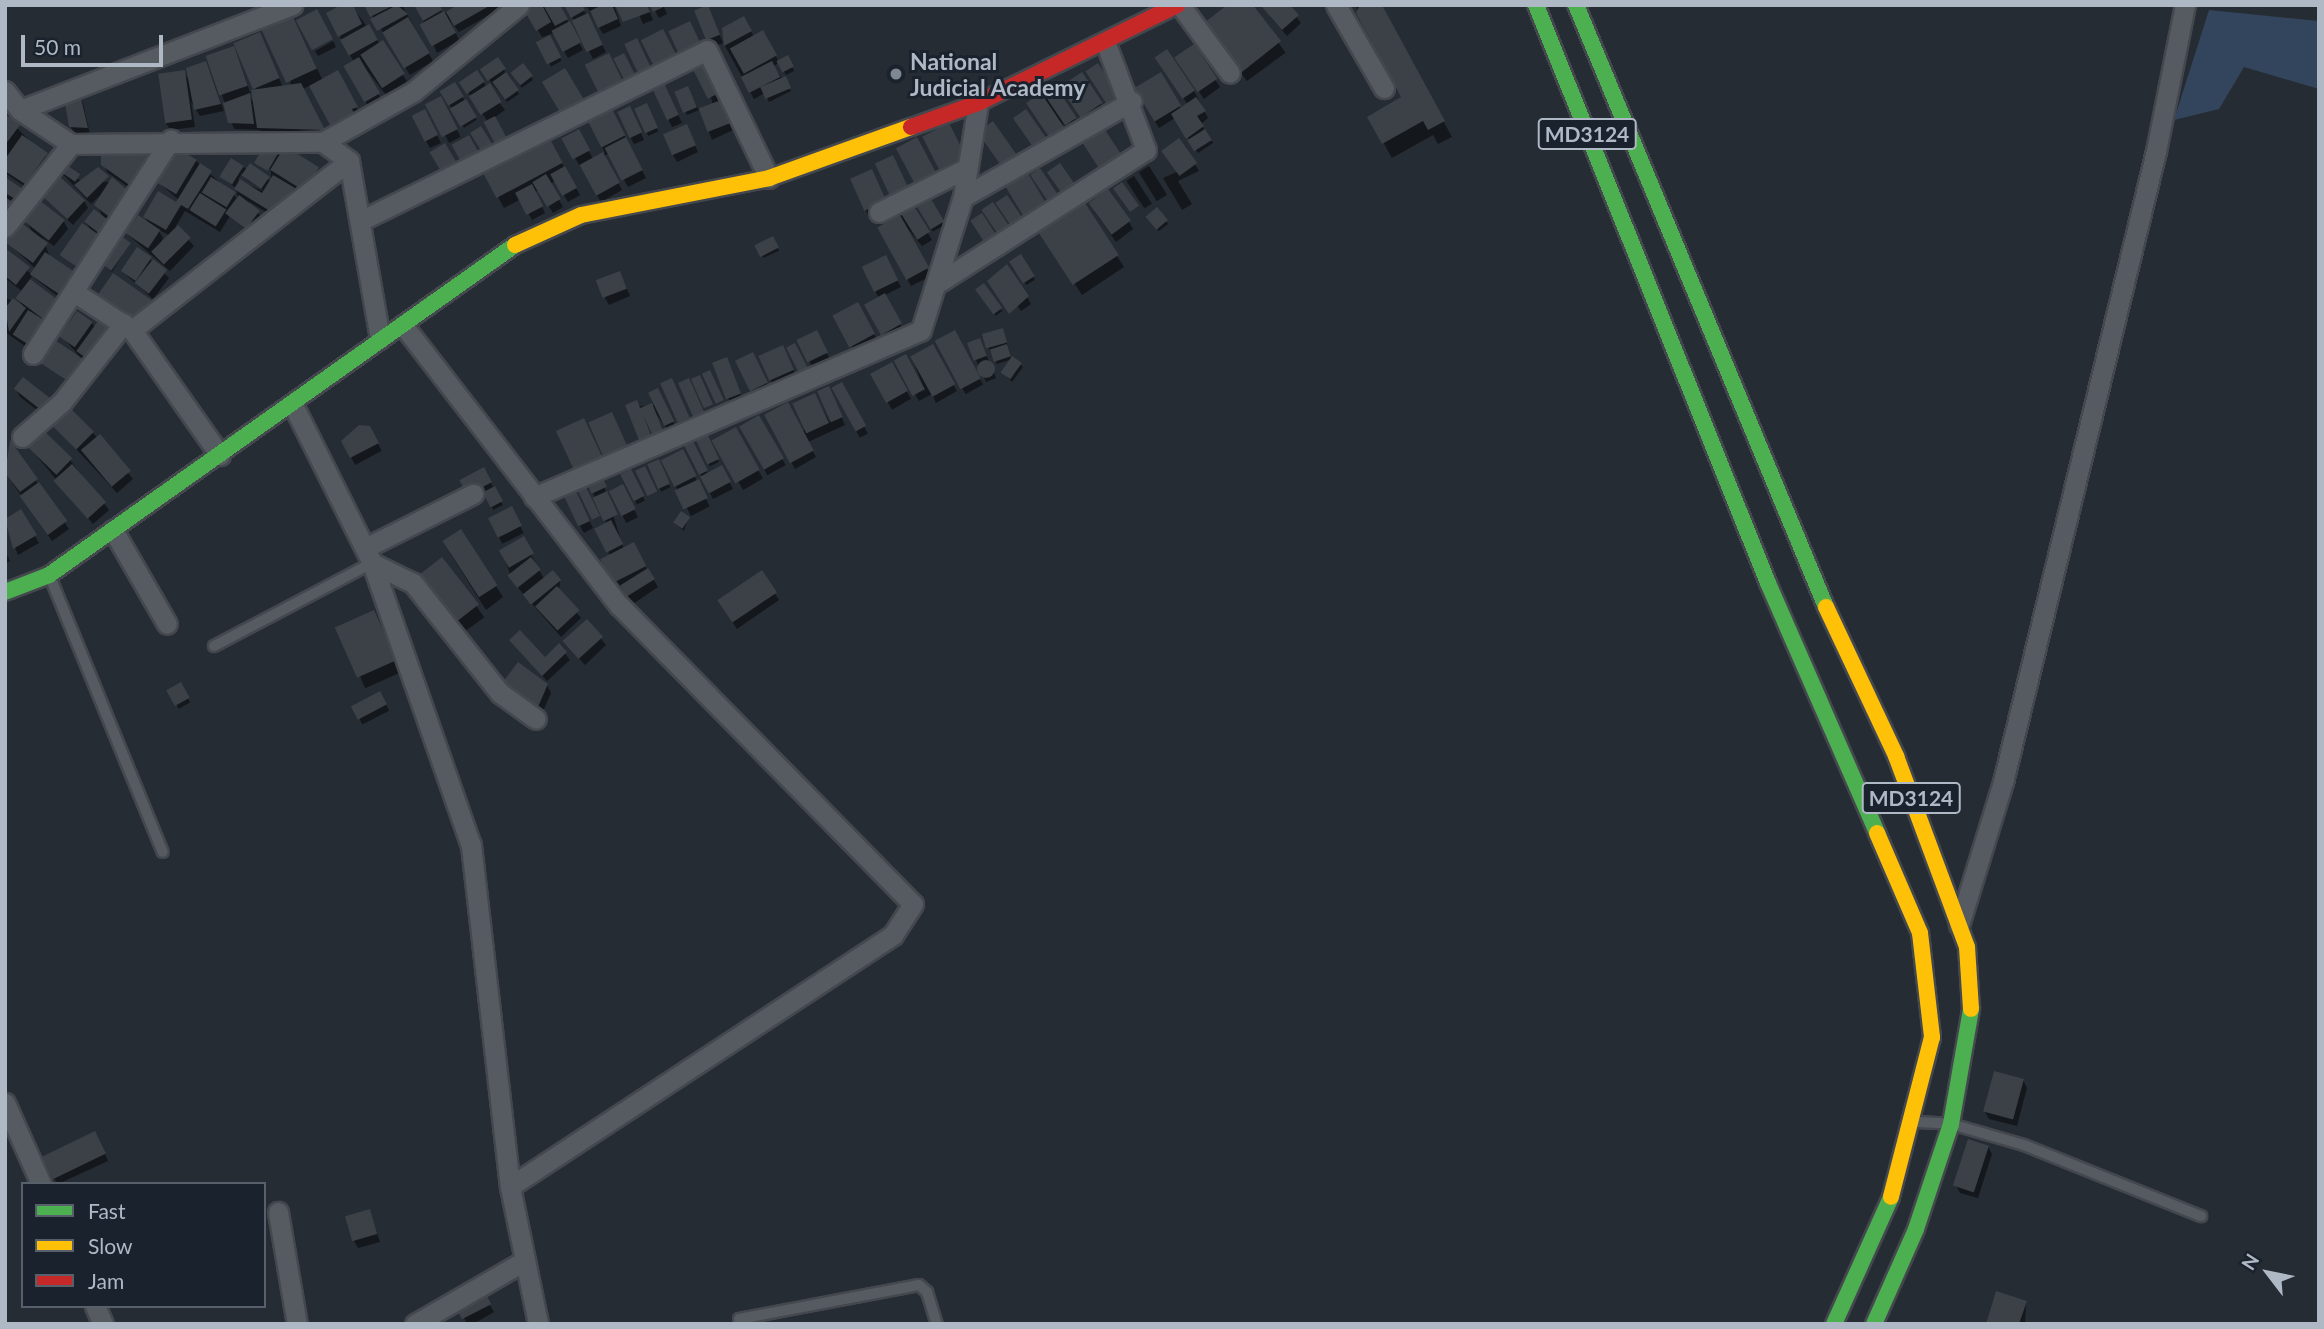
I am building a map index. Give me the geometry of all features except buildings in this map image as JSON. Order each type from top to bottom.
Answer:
[{"type":"main road","points":[[5,592],[49,575],[293,405],[380,338],[403,325],[524,238],[582,215],[769,178],[978,103],[1142,28],[1179,5]]},
{"type":"main road","name":"MD3124","points":[[1536,5],[1637,264],[1920,933],[1932,1037],[1913,1121],[1886,1213],[1834,1324]]},
{"type":"main road","name":"MD3124","points":[[1576,5],[1806,564],[1896,756],[1958,926],[1972,1006],[1951,1124],[1916,1229],[1874,1324]]},
{"type":"street","points":[[20,110],[292,5]]},
{"type":"street","points":[[5,91],[20,110],[71,144],[171,139],[323,142],[413,92],[519,5]]},
{"type":"street","points":[[1179,5],[1230,73]]},
{"type":"street","points":[[1336,5],[1384,88]]},
{"type":"street","points":[[1958,926],[2003,782],[2156,151],[2185,5]]},
{"type":"street","points":[[941,281],[1146,150],[1132,101],[1106,44]]},
{"type":"street","points":[[364,219],[707,50],[769,178]]},
{"type":"street","points":[[963,197],[1132,101]]},
{"type":"street","points":[[534,497],[921,330],[941,281],[963,197],[978,103]]},
{"type":"street","points":[[33,354],[171,139]]},
{"type":"street","points":[[323,142],[349,161],[364,219],[380,338]]},
{"type":"street","points":[[5,227],[71,144]]},
{"type":"street","points":[[22,437],[62,402],[128,326],[349,161]]},
{"type":"street","points":[[879,212],[967,168]]},
{"type":"street","points":[[74,292],[128,326],[220,455]]},
{"type":"street","points":[[403,325],[619,605],[913,904],[893,935],[510,1187]]},
{"type":"street","points":[[293,405],[368,556],[471,845],[510,1187],[538,1324]]},
{"type":"street","points":[[368,556],[473,494]]},
{"type":"street","points":[[113,530],[167,624]]},
{"type":"street","points":[[368,556],[413,583],[500,693],[536,719]]},
{"type":"street","points":[[5,1102],[40,1182]]},
{"type":"street","points":[[278,1212],[298,1324]]},
{"type":"street","points":[[416,1323],[524,1261]]},
{"type":"street","points":[[96,1308],[103,1324]]},
{"type":"lane","points":[[1139,5],[1142,28]]},
{"type":"lane","points":[[214,646],[368,556]]},
{"type":"lane","points":[[49,575],[163,852]]},
{"type":"lane","points":[[1913,1121],[1951,1124],[2024,1145],[2202,1216]]},
{"type":"lane","points":[[738,1319],[919,1285],[927,1292],[937,1324]]},
{"type":"water","points":[[2209,10],[2319,21],[2319,89],[2244,67],[2219,109],[2174,120]]},
{"type":"traffic: fast","points":[[1536,5],[1768,583],[1877,833]]},
{"type":"traffic: fast","points":[[1576,5],[1826,607]]},
{"type":"traffic: fast","points":[[5,592],[49,575],[515,245]]},
{"type":"traffic: fast","points":[[1874,1324],[1916,1229],[1951,1124],[1971,1009]]},
{"type":"traffic: fast","points":[[1834,1324],[1891,1197]]},
{"type":"traffic: slow","points":[[515,245],[581,215],[769,178],[911,127]]},
{"type":"traffic: slow","points":[[1826,607],[1896,756],[1967,947],[1971,1009]]},
{"type":"traffic: slow","points":[[1877,833],[1920,933],[1932,1037],[1891,1197]]},
{"type":"traffic: jam","points":[[911,127],[978,103],[1177,5]]},
{"type":"place","name":"National Judicial Academy","points":[[896,74]]}]
